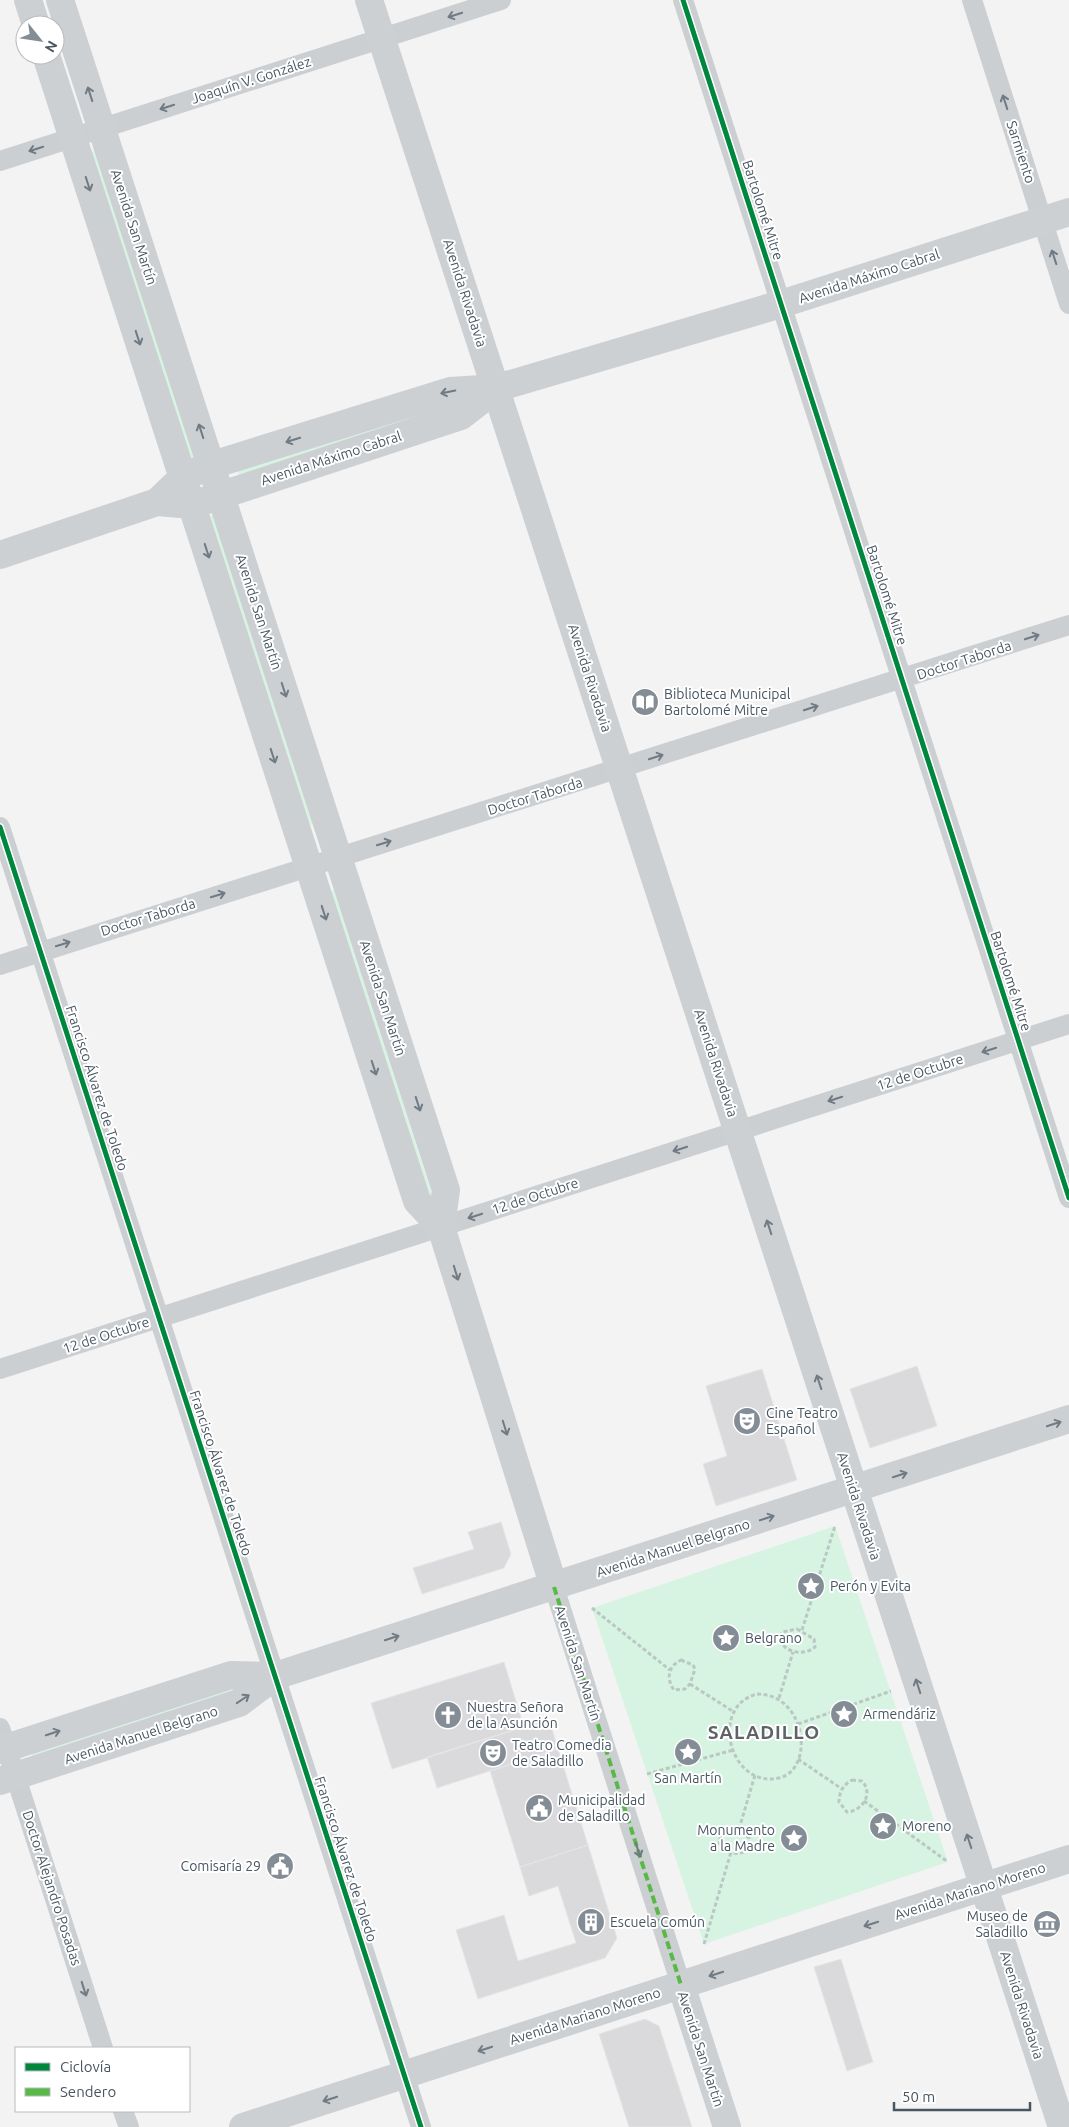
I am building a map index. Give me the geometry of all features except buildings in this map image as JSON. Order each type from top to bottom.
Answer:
[{"type":"main road","points":[[28,0],[33,15]]},
{"type":"main road","name":"Avenida San Martín","points":[[60,0],[222,494],[446,1190],[441,1227],[554,1587]]},
{"type":"main road","name":"Avenida Rivadavia","points":[[369,0],[497,388],[1062,2127]]},
{"type":"main road","name":"Avenida San Martín","points":[[49,65],[417,1201],[441,1227]]},
{"type":"main road","name":"Avenida Máximo Cabral","points":[[157,502],[182,478],[212,465],[450,391],[497,388],[781,304],[1069,212]]},
{"type":"main road","name":"Avenida Máximo Cabral","points":[[0,555],[157,502],[192,505],[461,416],[497,388]]},
{"type":"main road","name":"Avenida Manuel Belgrano","points":[[2,1742],[230,1675],[275,1676],[1069,1419]]},
{"type":"main road","name":"Avenida Manuel Belgrano","points":[[8,1778],[239,1703],[275,1676]]},
{"type":"main road","name":"Avenida Mariano Moreno","points":[[243,2127],[1069,1859]]},
{"type":"main road","name":"Avenida San Martín","points":[[681,1985],[727,2127]]},
{"type":"street","name":"Joaquín V. González","points":[[0,160],[501,0]]},
{"type":"street","name":"Bartolomé Mitre","points":[[682,0],[1069,1198]]},
{"type":"street","name":"Sarmiento","points":[[972,0],[1069,304]]},
{"type":"street","name":"Doctor Taborda","points":[[0,964],[902,680],[1069,625]]},
{"type":"street","name":"Francisco Álvarez de Toledo","points":[[0,826],[421,2127]]},
{"type":"street","name":"12 de Octubre","points":[[0,1369],[1069,1024]]},
{"type":"street","name":"Avenida San Martín","points":[[554,1587],[681,1985]]},
{"type":"street","name":"Doctor Alejandro Posadas","points":[[2,1742],[8,1778],[103,2047]]},
{"type":"street","points":[[124,2112],[129,2127]]},
{"type":"path","points":[[802,1630],[836,1526]]},
{"type":"path","points":[[592,1608],[670,1670]]},
{"type":"path","points":[[791,1629],[802,1630],[814,1639],[815,1646],[806,1653],[793,1652],[785,1647],[781,1641],[782,1632],[791,1629]]},
{"type":"path","points":[[779,1698],[793,1652]]},
{"type":"path","points":[[681,1660],[693,1664],[695,1669],[690,1684],[685,1689],[674,1690],[669,1678],[670,1670],[681,1660]]},
{"type":"path","points":[[690,1684],[734,1712]]},
{"type":"path","points":[[798,1724],[891,1690]]},
{"type":"path","points":[[772,1694],[788,1707],[798,1724],[802,1746],[798,1759],[788,1774],[779,1778],[765,1779],[755,1775],[741,1765],[733,1750],[730,1724],[734,1712],[738,1703],[751,1696],[772,1694]]},
{"type":"path","points":[[647,1774],[733,1750]]},
{"type":"path","points":[[798,1759],[842,1789]]},
{"type":"path","points":[[739,1829],[755,1775]]},
{"type":"path","points":[[852,1780],[862,1781],[867,1786],[868,1793],[864,1801],[855,1811],[847,1812],[839,1802],[842,1789],[846,1783],[852,1780]]},
{"type":"path","points":[[864,1801],[948,1862]]},
{"type":"path","points":[[730,1827],[739,1829],[750,1838],[749,1848],[740,1854],[730,1852],[721,1846],[719,1838],[730,1827]]},
{"type":"path","points":[[704,1944],[730,1852]]},
{"type":"green space","points":[[97,150],[196,459],[191,461],[91,152]]},
{"type":"green space","points":[[448,403],[450,408],[239,476],[238,471]]},
{"type":"green space","points":[[213,515],[313,824],[308,826],[208,517]]},
{"type":"green space","points":[[334,890],[434,1200],[428,1202],[329,892]]},
{"type":"green space","points":[[835,1526],[948,1862],[704,1944],[592,1608]]},
{"type":"green space","points":[[240,1683],[242,1688],[32,1756],[30,1752]]},
{"type":"marked path","points":[[554,1587],[681,1985]]},
{"type":"cycle path","points":[[683,0],[1069,1198]]},
{"type":"cycle path","points":[[0,827],[421,2127]]},
{"type":"place","name":"Biblioteca Municipal Bartolomé Mitre","points":[[645,702]]},
{"type":"place","name":"Cine Teatro Español","points":[[747,1421]]},
{"type":"place","name":"Perón y Evita","points":[[811,1586]]},
{"type":"place","name":"Belgrano","points":[[726,1638]]},
{"type":"place","name":"Armendáriz","points":[[844,1714]]},
{"type":"place","name":"Nuestra Señora de la Asunción","points":[[448,1715]]},
{"type":"place","name":"San Martín","points":[[688,1752]]},
{"type":"place","name":"Teatro Comedia de Saladillo","points":[[493,1753]]},
{"type":"place","name":"Municipalidad de Saladillo","points":[[539,1808]]},
{"type":"place","name":"Moreno","points":[[883,1826]]},
{"type":"place","name":"Monumento a la Madre","points":[[794,1838]]},
{"type":"place","name":"Comisaría 29","points":[[280,1866]]},
{"type":"place","name":"Escuela Común","points":[[591,1922]]},
{"type":"place","name":"Museo de Saladillo","points":[[1047,1924]]},
{"type":"district","name":"SALADILLO","points":[[764,1732]]}]
